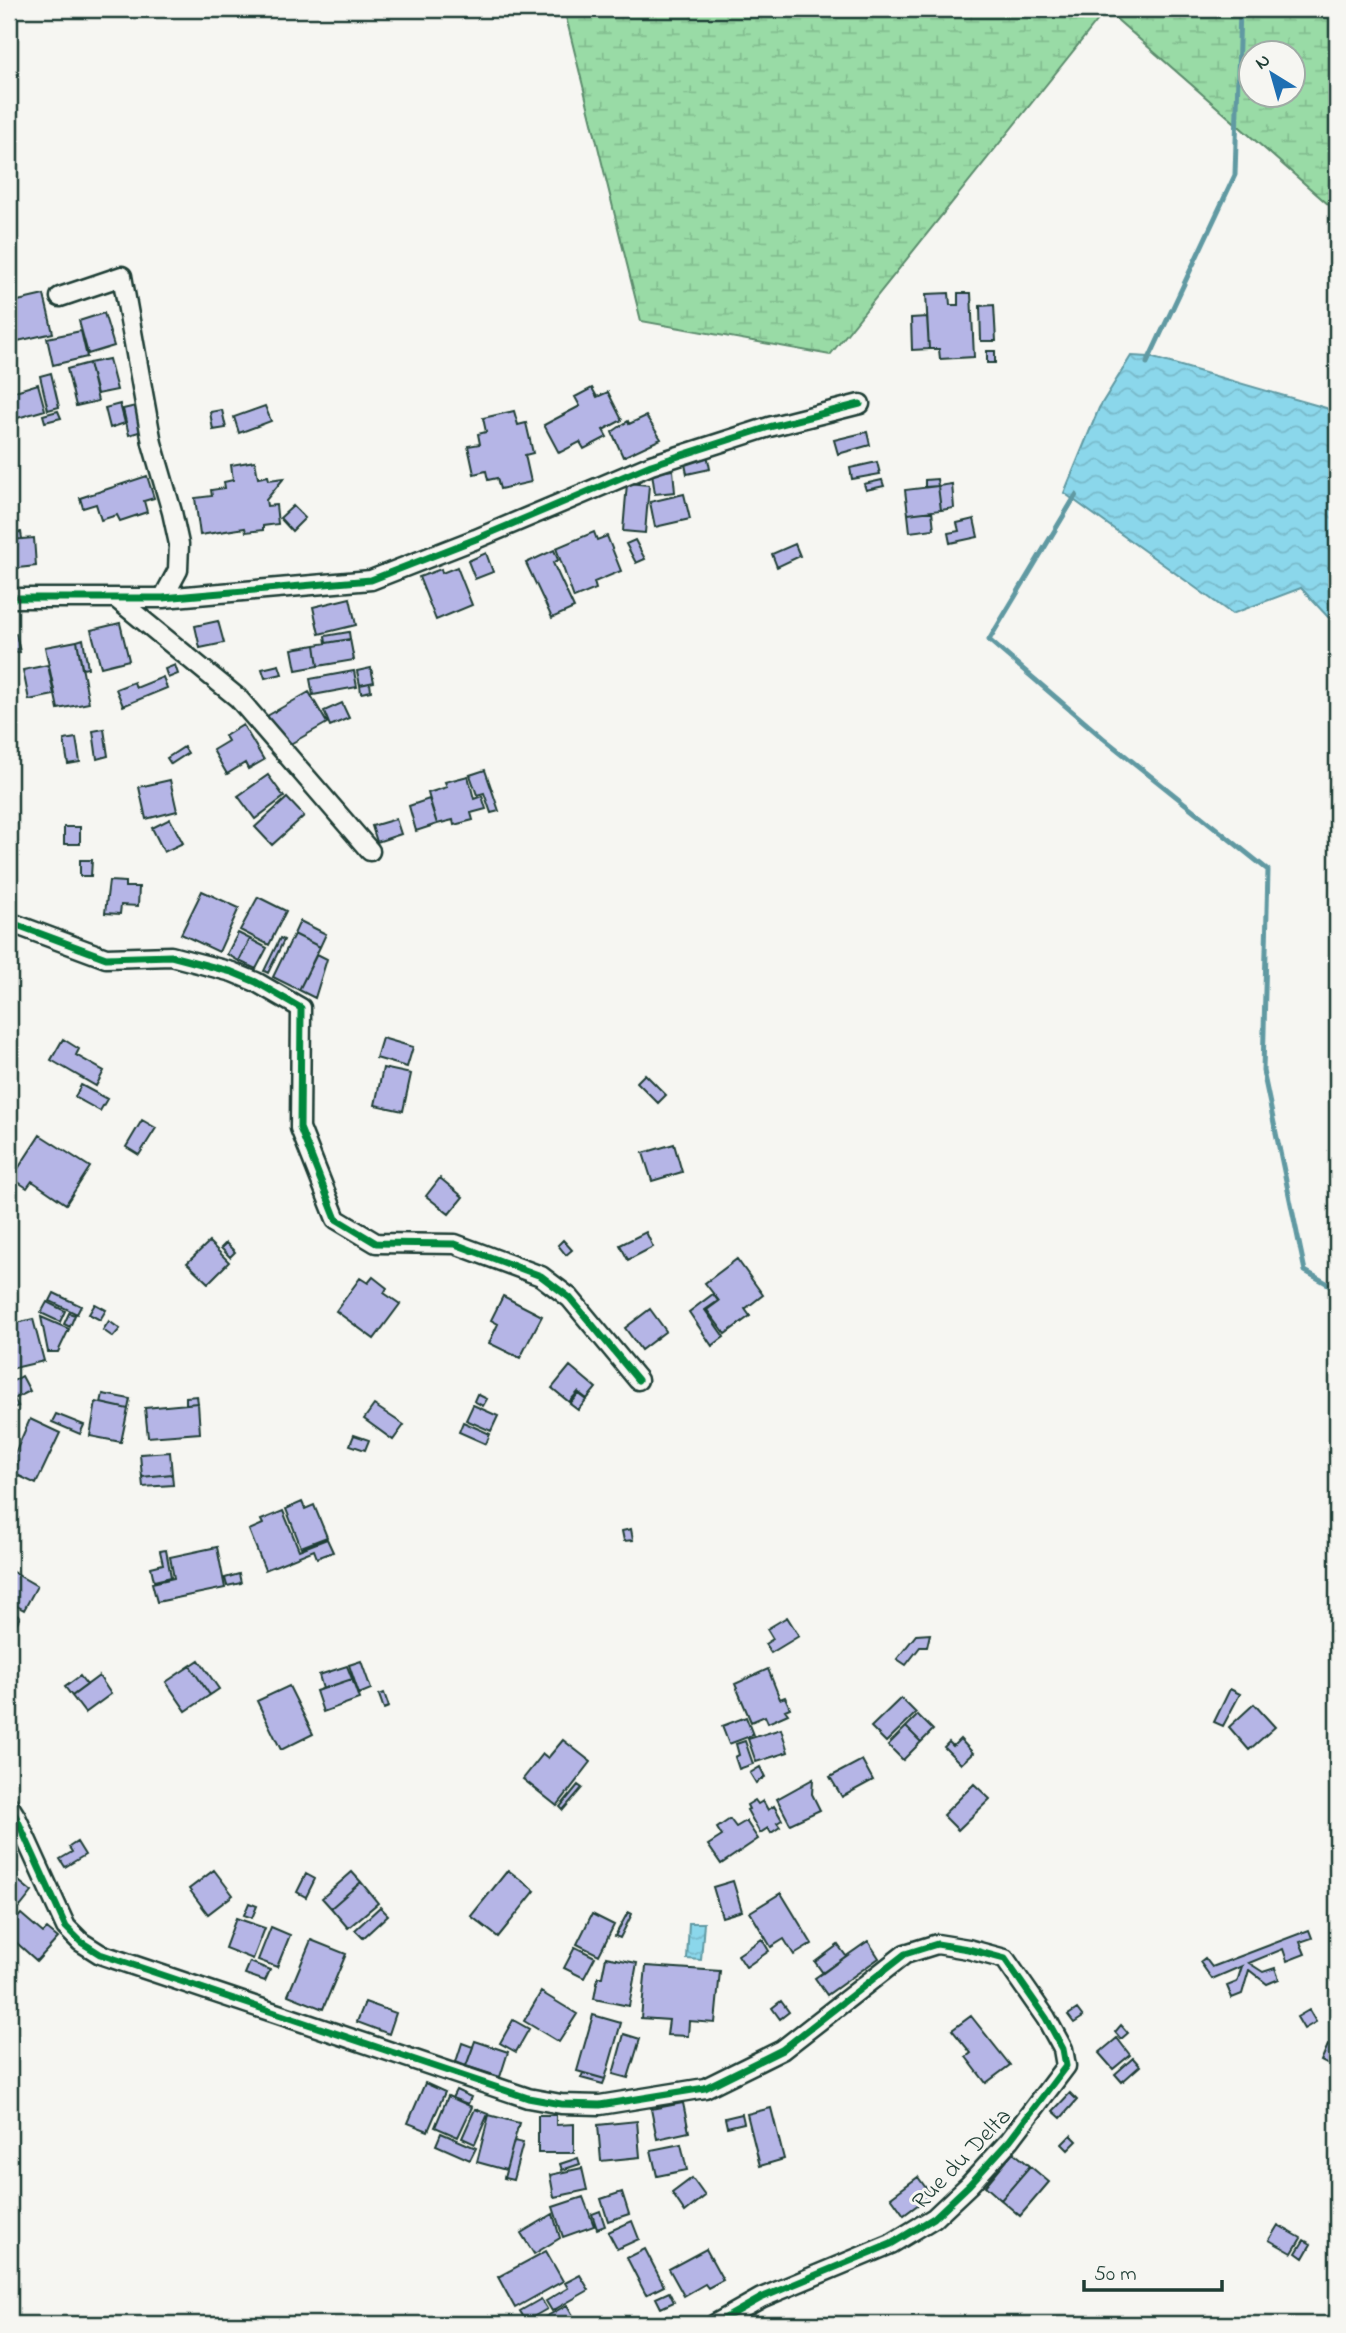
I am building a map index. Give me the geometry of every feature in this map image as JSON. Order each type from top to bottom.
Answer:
[{"type":"street","points":[[60,297],[122,276],[152,443],[179,544],[178,570],[163,598]]},
{"type":"street","points":[[9,598],[163,598],[370,580],[476,540],[651,465],[769,427],[860,404]]},
{"type":"street","points":[[117,599],[238,698],[370,851]]},
{"type":"street","points":[[9,922],[106,958],[171,956],[232,972],[256,982],[301,1008],[300,1128],[336,1219],[376,1243],[454,1244],[541,1276],[570,1298],[638,1380]]},
{"type":"street","name":"Rue du Delta","points":[[9,1806],[66,1927],[81,1942],[100,1954],[528,2098],[561,2104],[600,2105],[705,2088],[782,2050],[905,1954],[936,1944],[968,1948],[1005,1959],[1046,2018],[1063,2049],[1066,2066],[1041,2101],[977,2176],[934,2218],[891,2244],[761,2298],[715,2324]]},
{"type":"green space","points":[[564,9],[1337,9],[1337,212],[1106,10],[830,355],[641,321]]},
{"type":"water","points":[[1131,356],[1150,357],[1326,408],[1337,415],[1337,613],[1328,617],[1301,588],[1232,614],[1064,493],[1099,408]]},
{"type":"water","points":[[689,1923],[704,1923],[701,1960],[687,1959]]},
{"type":"building","points":[[949,293],[950,305],[958,305],[958,293],[971,293],[974,357],[940,359],[939,349],[929,349],[926,294]]},
{"type":"building","points":[[44,295],[53,333],[9,343],[9,303]]},
{"type":"building","points":[[994,305],[996,341],[981,341],[980,306]]},
{"type":"building","points":[[104,313],[114,346],[88,354],[79,321]]},
{"type":"building","points":[[927,317],[929,349],[912,350],[911,318]]},
{"type":"building","points":[[81,331],[87,357],[53,365],[47,338]]},
{"type":"building","points":[[987,351],[995,351],[995,363],[987,363]]},
{"type":"building","points":[[109,359],[117,390],[97,394],[89,363]]},
{"type":"building","points":[[89,363],[98,401],[76,406],[67,369]]},
{"type":"building","points":[[51,373],[59,407],[48,410],[40,376]]},
{"type":"building","points":[[38,384],[45,410],[14,419],[9,393]]},
{"type":"building","points":[[592,388],[597,397],[608,392],[622,420],[603,430],[607,437],[584,449],[580,442],[559,453],[544,425],[580,406],[575,397]]},
{"type":"building","points":[[120,404],[125,423],[110,428],[105,408]]},
{"type":"building","points":[[136,406],[142,431],[129,435],[123,409]]},
{"type":"building","points":[[265,406],[271,421],[239,433],[234,417]]},
{"type":"building","points":[[222,410],[226,428],[213,430],[210,412]]},
{"type":"building","points":[[58,411],[61,418],[45,422],[43,415]]},
{"type":"building","points":[[514,411],[518,425],[526,423],[533,453],[525,455],[531,482],[500,489],[497,478],[488,480],[486,471],[474,474],[468,446],[480,444],[478,434],[486,432],[483,418]]},
{"type":"building","points":[[646,416],[661,439],[623,457],[612,432],[628,421],[629,424]]},
{"type":"building","points":[[867,432],[870,445],[838,454],[834,440]]},
{"type":"building","points":[[707,454],[710,469],[687,474],[684,459]]},
{"type":"building","points":[[255,461],[258,478],[284,478],[266,500],[267,506],[276,505],[278,524],[263,526],[263,530],[246,532],[245,528],[200,535],[195,498],[212,496],[211,490],[225,488],[224,482],[233,480],[231,465]]},
{"type":"building","points":[[877,462],[880,474],[852,479],[850,468]]},
{"type":"building","points":[[673,470],[675,492],[655,494],[652,473]]},
{"type":"building","points":[[147,476],[154,498],[144,501],[147,512],[120,521],[117,515],[101,520],[96,504],[83,508],[80,498]]},
{"type":"building","points":[[937,479],[938,486],[925,487],[925,480]]},
{"type":"building","points":[[882,480],[884,486],[866,490],[864,484]]},
{"type":"building","points":[[627,483],[649,485],[645,533],[623,531]]},
{"type":"building","points":[[952,484],[954,508],[941,510],[938,486]]},
{"type":"building","points":[[938,486],[941,510],[908,514],[905,490]]},
{"type":"building","points":[[684,494],[690,519],[655,527],[650,502]]},
{"type":"building","points":[[293,506],[305,518],[292,531],[280,518]]},
{"type":"building","points":[[932,511],[934,529],[910,532],[908,514]]},
{"type":"building","points":[[974,519],[978,537],[950,543],[948,533],[959,531],[957,523]]},
{"type":"building","points":[[21,532],[22,539],[9,540],[9,533]]},
{"type":"building","points":[[594,532],[597,540],[607,536],[621,571],[594,582],[596,589],[574,598],[556,548]]},
{"type":"building","points":[[34,538],[36,566],[9,569],[9,540]]},
{"type":"building","points":[[635,540],[645,559],[636,563],[626,544]]},
{"type":"building","points":[[795,544],[800,556],[777,567],[772,554]]},
{"type":"building","points":[[554,550],[558,560],[553,563],[574,608],[552,618],[526,563]]},
{"type":"building","points":[[486,553],[493,572],[475,579],[468,561]]},
{"type":"building","points":[[457,567],[472,605],[436,620],[419,577],[441,569],[442,573]]},
{"type":"building","points":[[350,598],[356,625],[319,634],[313,607]]},
{"type":"building","points":[[218,621],[224,643],[200,648],[195,626]]},
{"type":"building","points":[[120,623],[129,660],[101,667],[91,630]]},
{"type":"building","points":[[349,632],[350,639],[326,643],[325,636]]},
{"type":"building","points":[[16,634],[20,652],[9,653],[9,635]]},
{"type":"building","points":[[83,639],[88,668],[82,669],[77,641]]},
{"type":"building","points":[[350,639],[354,660],[318,666],[315,645]]},
{"type":"building","points":[[77,641],[89,703],[58,709],[45,647]]},
{"type":"building","points":[[315,645],[318,666],[296,670],[292,649]]},
{"type":"building","points":[[48,665],[54,695],[29,700],[23,670]]},
{"type":"building","points":[[175,665],[178,674],[168,678],[165,669]]},
{"type":"building","points":[[279,665],[282,674],[265,678],[262,669]]},
{"type":"building","points":[[371,668],[374,682],[360,685],[357,671]]},
{"type":"building","points":[[354,671],[357,687],[313,695],[310,679]]},
{"type":"building","points":[[163,677],[167,688],[123,706],[116,689],[134,682],[136,688]]},
{"type":"building","points":[[370,683],[371,691],[361,693],[360,685]]},
{"type":"building","points":[[309,692],[327,723],[285,747],[267,716]]},
{"type":"building","points":[[342,703],[349,718],[330,726],[324,711]]},
{"type":"building","points":[[243,725],[264,760],[248,769],[245,763],[227,774],[213,750],[228,741],[225,736]]},
{"type":"building","points":[[104,729],[108,756],[97,759],[93,731]]},
{"type":"building","points":[[76,738],[80,762],[68,764],[64,740]]},
{"type":"building","points":[[184,747],[188,753],[171,764],[167,758]]},
{"type":"building","points":[[485,770],[499,811],[491,813],[484,793],[477,795],[470,775]]},
{"type":"building","points":[[268,775],[284,797],[255,819],[238,796]]},
{"type":"building","points":[[468,776],[474,799],[482,796],[486,809],[471,813],[473,820],[454,825],[453,820],[437,824],[428,793],[447,787],[445,782]]},
{"type":"building","points":[[170,780],[177,811],[146,819],[139,787]]},
{"type":"building","points":[[287,798],[304,816],[272,845],[255,827]]},
{"type":"building","points":[[429,799],[437,824],[416,831],[409,806]]},
{"type":"building","points":[[170,819],[183,843],[164,852],[152,828]]},
{"type":"building","points":[[396,819],[401,834],[377,842],[372,826]]},
{"type":"building","points":[[64,827],[80,827],[80,844],[64,844]]},
{"type":"building","points":[[80,860],[92,860],[91,876],[80,876]]},
{"type":"building","points":[[109,881],[125,882],[125,887],[139,887],[138,906],[121,905],[120,914],[105,913]]},
{"type":"building","points":[[202,891],[239,908],[219,952],[181,934]]},
{"type":"building","points":[[258,897],[286,911],[269,945],[240,930]]},
{"type":"building","points":[[300,921],[326,934],[320,947],[294,934]]},
{"type":"building","points":[[238,933],[250,939],[239,961],[227,954]]},
{"type":"building","points":[[294,934],[320,947],[299,990],[273,977]]},
{"type":"building","points":[[280,938],[284,940],[268,973],[264,971]]},
{"type":"building","points":[[250,939],[267,948],[256,969],[239,961]]},
{"type":"building","points":[[317,954],[327,959],[315,998],[299,990]]},
{"type":"building","points":[[382,1038],[413,1047],[407,1067],[376,1058]]},
{"type":"building","points":[[63,1039],[79,1049],[76,1055],[104,1071],[96,1086],[51,1060]]},
{"type":"building","points":[[383,1068],[411,1074],[403,1111],[375,1105]]},
{"type":"building","points":[[645,1074],[666,1095],[658,1103],[637,1082]]},
{"type":"building","points":[[81,1085],[107,1099],[100,1111],[75,1097]]},
{"type":"building","points":[[142,1120],[156,1128],[139,1155],[126,1147]]},
{"type":"building","points":[[40,1135],[90,1167],[66,1204],[32,1181],[27,1188],[12,1178]]},
{"type":"building","points":[[674,1144],[682,1172],[652,1181],[643,1153]]},
{"type":"building","points":[[440,1178],[463,1197],[449,1214],[426,1196]]},
{"type":"building","points":[[646,1232],[653,1247],[628,1260],[620,1245]]},
{"type":"building","points":[[563,1240],[572,1250],[566,1255],[558,1245]]},
{"type":"building","points":[[209,1242],[229,1262],[208,1283],[187,1263]]},
{"type":"building","points":[[226,1243],[235,1252],[230,1257],[221,1248]]},
{"type":"building","points":[[737,1259],[763,1295],[745,1309],[750,1316],[725,1334],[707,1310],[719,1301],[705,1283]]},
{"type":"building","points":[[373,1277],[387,1288],[384,1293],[400,1304],[374,1339],[336,1311],[360,1278],[368,1283]]},
{"type":"building","points":[[54,1293],[81,1306],[77,1314],[50,1301]]},
{"type":"building","points":[[713,1294],[718,1301],[705,1310],[724,1337],[712,1346],[689,1312]]},
{"type":"building","points":[[503,1296],[542,1316],[520,1358],[489,1343],[498,1324],[491,1320]]},
{"type":"building","points":[[47,1302],[65,1311],[60,1322],[41,1313]]},
{"type":"building","points":[[95,1304],[106,1310],[100,1320],[89,1314]]},
{"type":"building","points":[[650,1309],[666,1331],[641,1350],[625,1328]]},
{"type":"building","points":[[69,1313],[75,1315],[70,1327],[64,1324]]},
{"type":"building","points":[[41,1317],[69,1329],[58,1352],[48,1352]]},
{"type":"building","points":[[33,1319],[44,1361],[10,1369],[9,1325]]},
{"type":"building","points":[[109,1321],[120,1329],[113,1337],[103,1330]]},
{"type":"building","points":[[570,1366],[596,1388],[587,1399],[578,1392],[569,1402],[552,1388]]},
{"type":"building","points":[[22,1376],[30,1391],[14,1399],[18,1406],[9,1410],[9,1383]]},
{"type":"building","points":[[103,1394],[130,1399],[128,1409],[101,1403]]},
{"type":"building","points":[[477,1394],[487,1399],[483,1406],[474,1401]]},
{"type":"building","points":[[578,1394],[586,1400],[578,1410],[570,1404]]},
{"type":"building","points":[[197,1396],[198,1403],[186,1404],[186,1397]]},
{"type":"building","points":[[96,1402],[128,1409],[121,1442],[90,1436]]},
{"type":"building","points":[[198,1403],[200,1433],[148,1437],[145,1408]]},
{"type":"building","points":[[374,1405],[404,1425],[393,1440],[364,1419]]},
{"type":"building","points":[[473,1405],[498,1416],[491,1431],[466,1420]]},
{"type":"building","points":[[56,1414],[84,1425],[80,1434],[52,1422]]},
{"type":"building","points":[[30,1419],[60,1433],[36,1484],[13,1473],[18,1462],[12,1460]]},
{"type":"building","points":[[463,1422],[490,1434],[486,1444],[459,1432]]},
{"type":"building","points":[[354,1435],[369,1440],[365,1450],[350,1445]]},
{"type":"building","points":[[170,1452],[172,1474],[142,1477],[140,1454]]},
{"type":"building","points":[[172,1474],[173,1485],[143,1487],[142,1477]]},
{"type":"building","points":[[302,1502],[305,1509],[314,1505],[327,1537],[301,1547],[286,1509]]},
{"type":"building","points":[[283,1511],[299,1550],[327,1539],[333,1552],[317,1558],[314,1550],[265,1570],[249,1530],[263,1524],[261,1520]]},
{"type":"building","points":[[631,1529],[633,1540],[624,1541],[622,1531]]},
{"type":"building","points":[[217,1547],[225,1588],[157,1602],[152,1583],[174,1578],[170,1557]]},
{"type":"building","points":[[166,1550],[171,1577],[154,1581],[151,1567],[163,1564],[160,1551]]},
{"type":"building","points":[[11,1571],[37,1586],[24,1610],[9,1602]]},
{"type":"building","points":[[239,1574],[241,1583],[227,1586],[225,1578]]},
{"type":"building","points":[[9,1611],[20,1617],[9,1638]]},
{"type":"building","points":[[787,1617],[799,1636],[771,1653],[765,1644],[773,1639],[767,1629]]},
{"type":"building","points":[[930,1634],[927,1647],[920,1647],[906,1665],[897,1659],[916,1635]]},
{"type":"building","points":[[199,1660],[219,1689],[210,1695],[190,1666]]},
{"type":"building","points":[[361,1661],[371,1689],[359,1694],[349,1665]]},
{"type":"building","points":[[190,1666],[210,1695],[186,1711],[166,1682]]},
{"type":"building","points":[[347,1666],[352,1679],[323,1689],[319,1675]]},
{"type":"building","points":[[768,1669],[780,1699],[785,1697],[790,1708],[785,1710],[788,1714],[768,1723],[765,1716],[751,1722],[735,1684]]},
{"type":"building","points":[[80,1676],[87,1685],[72,1696],[65,1687]]},
{"type":"building","points":[[99,1676],[111,1694],[85,1713],[72,1696]]},
{"type":"building","points":[[352,1679],[359,1699],[323,1712],[316,1691]]},
{"type":"building","points":[[289,1686],[313,1734],[281,1750],[257,1701]]},
{"type":"building","points":[[1230,1689],[1240,1694],[1223,1726],[1214,1722]]},
{"type":"building","points":[[384,1693],[389,1707],[384,1709],[379,1695]]},
{"type":"building","points":[[901,1698],[916,1713],[886,1742],[871,1727]]},
{"type":"building","points":[[1254,1704],[1275,1727],[1249,1750],[1229,1727]]},
{"type":"building","points":[[918,1715],[933,1730],[921,1742],[906,1727]]},
{"type":"building","points":[[746,1717],[753,1735],[729,1744],[722,1726]]},
{"type":"building","points":[[906,1727],[921,1742],[903,1760],[888,1745]]},
{"type":"building","points":[[781,1729],[788,1752],[756,1762],[748,1739]]},
{"type":"building","points":[[960,1739],[973,1753],[961,1764],[944,1747],[949,1742],[953,1746]]},
{"type":"building","points":[[563,1740],[591,1762],[557,1806],[523,1779],[543,1754],[548,1758]]},
{"type":"building","points":[[745,1741],[753,1764],[739,1769],[735,1757],[739,1755],[736,1744]]},
{"type":"building","points":[[862,1760],[873,1780],[842,1797],[830,1777]]},
{"type":"building","points":[[760,1767],[765,1777],[756,1783],[750,1773]]},
{"type":"building","points":[[813,1779],[812,1794],[820,1810],[790,1824],[777,1799]]},
{"type":"building","points":[[974,1784],[990,1799],[958,1830],[943,1815]]},
{"type":"building","points":[[578,1785],[582,1788],[563,1810],[560,1807]]},
{"type":"building","points":[[755,1800],[758,1804],[763,1801],[768,1810],[774,1806],[782,1820],[777,1823],[780,1827],[771,1833],[768,1828],[760,1833],[747,1810],[747,1805]]},
{"type":"building","points":[[730,1819],[736,1827],[746,1821],[758,1839],[721,1864],[708,1845],[722,1836],[717,1828]]},
{"type":"building","points":[[77,1842],[85,1855],[65,1867],[60,1859],[72,1852],[69,1847]]},
{"type":"building","points":[[214,1870],[233,1895],[208,1914],[189,1889]]},
{"type":"building","points":[[508,1870],[535,1891],[498,1937],[471,1916]]},
{"type":"building","points":[[352,1872],[361,1882],[331,1908],[322,1898]]},
{"type":"building","points":[[9,1873],[32,1892],[20,1907],[9,1898]]},
{"type":"building","points":[[306,1874],[315,1879],[306,1897],[297,1892]]},
{"type":"building","points":[[733,1881],[742,1911],[722,1917],[713,1887]]},
{"type":"building","points":[[361,1882],[378,1903],[348,1928],[331,1908]]},
{"type":"building","points":[[781,1893],[812,1944],[794,1955],[784,1939],[771,1947],[750,1912]]},
{"type":"building","points":[[249,1903],[257,1906],[252,1918],[244,1915]]},
{"type":"building","points":[[380,1907],[388,1915],[363,1938],[355,1930]]},
{"type":"building","points":[[628,1912],[632,1914],[620,1938],[615,1936]]},
{"type":"building","points":[[21,1914],[43,1933],[47,1929],[58,1938],[37,1961],[9,1936],[9,1928]]},
{"type":"building","points":[[592,1914],[614,1925],[599,1955],[577,1944]]},
{"type":"building","points":[[236,1918],[265,1928],[253,1959],[225,1948]]},
{"type":"building","points":[[271,1927],[290,1935],[277,1967],[258,1960]]},
{"type":"building","points":[[1309,1930],[1312,1938],[1300,1942],[1305,1954],[1287,1961],[1283,1949],[1249,1963],[1263,1972],[1275,1968],[1279,1979],[1267,1984],[1249,1970],[1242,1994],[1232,1998],[1227,1986],[1237,1982],[1242,1966],[1212,1979],[1200,1962],[1205,1958],[1212,1967]]},
{"type":"building","points":[[762,1939],[769,1951],[746,1967],[738,1955]]},
{"type":"building","points":[[311,1940],[346,1954],[323,2009],[288,1995]]},
{"type":"building","points":[[868,1941],[879,1958],[827,1995],[815,1978]]},
{"type":"building","points":[[838,1945],[846,1956],[823,1973],[815,1962]]},
{"type":"building","points":[[575,1947],[595,1957],[584,1978],[564,1968]]},
{"type":"building","points":[[606,1957],[637,1963],[629,2006],[594,1999],[598,1977],[602,1977]]},
{"type":"building","points":[[250,1962],[270,1970],[265,1981],[245,1974]]},
{"type":"building","points":[[646,1966],[720,1971],[715,2023],[689,2021],[688,2036],[667,2035],[669,2020],[641,2018]]},
{"type":"building","points":[[541,1992],[577,2014],[559,2042],[524,2021]]},
{"type":"building","points":[[781,2001],[789,2012],[780,2019],[772,2008]]},
{"type":"building","points":[[365,2002],[396,2013],[389,2034],[357,2022]]},
{"type":"building","points":[[1077,2009],[1083,2017],[1074,2023],[1068,2015]]},
{"type":"building","points":[[1309,2010],[1316,2022],[1304,2029],[1297,2017]]},
{"type":"building","points":[[593,2015],[621,2023],[605,2079],[577,2071]]},
{"type":"building","points":[[971,2016],[1010,2065],[986,2083],[966,2057],[971,2053],[952,2030]]},
{"type":"building","points":[[513,2020],[529,2029],[516,2052],[500,2043]]},
{"type":"building","points":[[1121,2025],[1128,2033],[1121,2039],[1115,2032]]},
{"type":"building","points":[[624,2034],[640,2039],[628,2078],[613,2074]]},
{"type":"building","points":[[1117,2038],[1130,2055],[1113,2069],[1099,2053]]},
{"type":"building","points":[[475,2041],[508,2052],[500,2077],[466,2066]]},
{"type":"building","points":[[462,2043],[473,2047],[466,2066],[456,2062]]},
{"type":"building","points":[[1328,2045],[1337,2050],[1335,2068],[1321,2061]]},
{"type":"building","points":[[1133,2058],[1140,2066],[1122,2082],[1115,2074]]},
{"type":"building","points":[[583,2073],[605,2079],[603,2084],[581,2078]]},
{"type":"building","points":[[425,2083],[445,2092],[428,2131],[408,2123]]},
{"type":"building","points":[[456,2090],[471,2097],[468,2104],[452,2098]]},
{"type":"building","points":[[1070,2093],[1077,2100],[1061,2118],[1053,2111]]},
{"type":"building","points":[[448,2096],[472,2107],[458,2137],[435,2127]]},
{"type":"building","points":[[683,2103],[689,2132],[657,2139],[651,2109]]},
{"type":"building","points":[[771,2108],[784,2159],[760,2166],[747,2114]]},
{"type":"building","points":[[475,2109],[488,2114],[475,2144],[462,2138]]},
{"type":"building","points":[[742,2114],[744,2123],[727,2127],[725,2118]]},
{"type":"building","points":[[489,2115],[519,2123],[506,2170],[477,2162]]},
{"type":"building","points":[[538,2115],[556,2115],[556,2125],[574,2124],[574,2153],[538,2153]]},
{"type":"building","points":[[637,2121],[640,2157],[601,2161],[598,2125]]},
{"type":"building","points":[[441,2133],[476,2148],[470,2160],[436,2145]]},
{"type":"building","points":[[1071,2135],[1077,2141],[1068,2150],[1062,2144]]},
{"type":"building","points":[[514,2141],[523,2143],[513,2180],[504,2178]]},
{"type":"building","points":[[681,2144],[687,2170],[657,2176],[651,2150]]},
{"type":"building","points":[[1013,2152],[1030,2166],[1001,2200],[985,2186]]},
{"type":"building","points":[[578,2158],[580,2164],[562,2170],[560,2164]]},
{"type":"building","points":[[1030,2166],[1049,2182],[1020,2216],[1001,2200]]},
{"type":"building","points":[[582,2168],[587,2190],[554,2197],[550,2175]]},
{"type":"building","points":[[918,2177],[931,2195],[904,2215],[891,2197]]},
{"type":"building","points":[[692,2178],[705,2196],[685,2212],[672,2193]]},
{"type":"building","points":[[622,2192],[629,2214],[608,2221],[601,2199]]},
{"type":"building","points":[[583,2197],[594,2226],[563,2237],[553,2207]]},
{"type":"building","points":[[600,2211],[605,2226],[597,2229],[592,2214]]},
{"type":"building","points":[[553,2214],[560,2238],[534,2254],[521,2233]]},
{"type":"building","points":[[632,2221],[639,2239],[617,2249],[608,2232]]},
{"type":"building","points":[[1278,2225],[1301,2238],[1292,2253],[1269,2240]]},
{"type":"building","points":[[1304,2240],[1311,2244],[1303,2258],[1296,2253]]},
{"type":"building","points":[[645,2249],[664,2286],[646,2295],[627,2258]]},
{"type":"building","points":[[706,2249],[723,2280],[708,2288],[705,2284],[684,2296],[669,2269]]},
{"type":"building","points":[[546,2251],[563,2281],[515,2308],[498,2277]]},
{"type":"building","points":[[580,2275],[589,2290],[552,2311],[546,2301],[568,2288],[565,2283]]},
{"type":"building","points":[[669,2292],[674,2302],[661,2308],[656,2298]]},
{"type":"building","points":[[541,2299],[547,2309],[526,2321],[520,2311]]},
{"type":"building","points":[[567,2305],[578,2324],[533,2324]]},
{"type":"waterway","points":[[1147,363],[1235,175],[1240,9]]},
{"type":"waterway","points":[[1076,495],[989,640],[1103,738],[1268,870],[1263,1071],[1305,1271],[1337,1289]]},
{"type":"cycle path","points":[[9,598],[163,598],[371,580],[651,465],[769,427],[860,404]]},
{"type":"cycle path","points":[[9,922],[106,958],[171,956],[232,972],[256,982],[301,1008],[300,1128],[336,1219],[376,1243],[455,1244],[541,1276],[570,1298],[638,1380]]},
{"type":"cycle path","points":[[9,1806],[66,1927],[81,1942],[100,1954],[528,2098],[561,2104],[600,2105],[705,2088],[782,2050],[905,1954],[937,1944],[1005,1959],[1046,2018],[1063,2049],[1066,2066],[1010,2140],[934,2218],[891,2244],[761,2298],[715,2324]]}]
